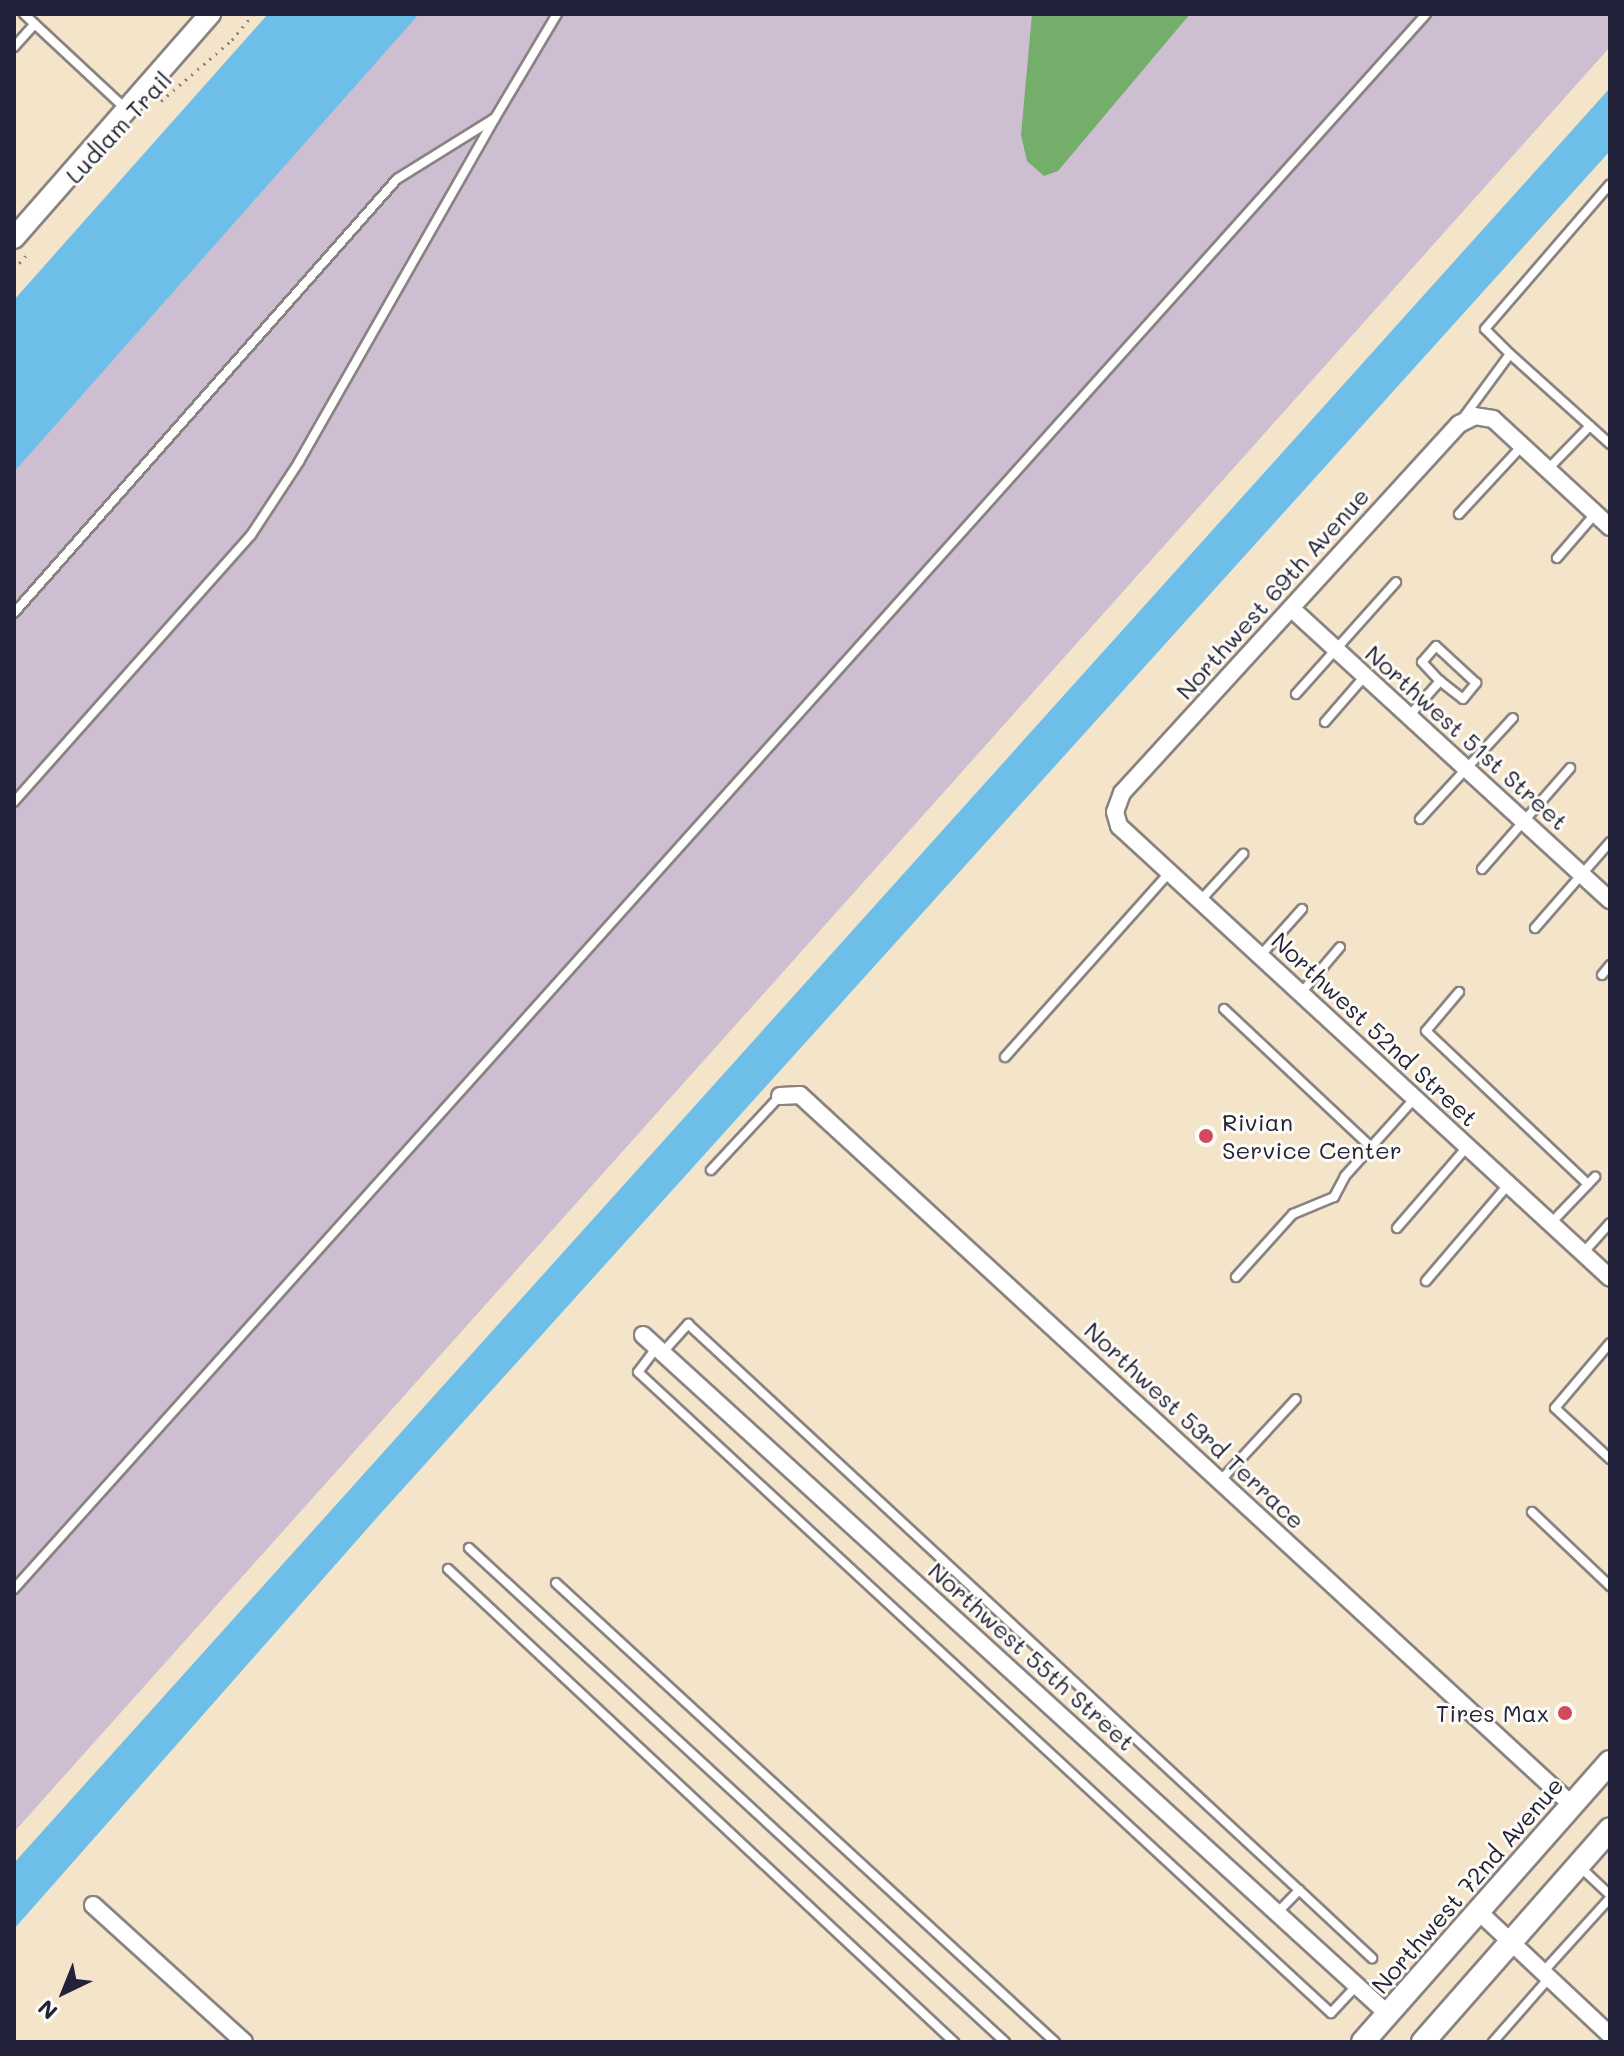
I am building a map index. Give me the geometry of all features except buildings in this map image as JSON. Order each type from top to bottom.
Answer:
[{"type":"main road","name":"Northwest 72nd Avenue","points":[[1363,2042],[1610,1762]]},
{"type":"main road","points":[[1423,2042],[1610,1829]]},
{"type":"street","points":[[14,238],[210,14]]},
{"type":"street","name":"Northwest 69th Avenue","points":[[1115,812],[1122,793],[1459,424],[1475,416],[1493,419],[1522,446]]},
{"type":"street","points":[[1522,446],[1610,527]]},
{"type":"street","name":"Northwest 51st Street","points":[[1292,609],[1610,900]]},
{"type":"street","name":"Northwest 52nd Street","points":[[1115,812],[1119,826],[1610,1278]]},
{"type":"street","name":"Northwest 53rd Terrace","points":[[780,1096],[800,1095],[1572,1805]]},
{"type":"street","name":"Northwest 55th Street","points":[[643,1335],[1388,2014]]},
{"type":"street","points":[[93,1905],[244,2042]]},
{"type":"street","points":[[1479,1912],[1610,2035]]},
{"type":"lane","points":[[24,14],[126,110]]},
{"type":"lane","points":[[14,802],[251,535],[299,462],[557,14]]},
{"type":"lane","points":[[14,1589],[1426,14]]},
{"type":"lane","points":[[14,47],[35,24]]},
{"type":"lane","points":[[14,613],[397,179],[495,118]]},
{"type":"lane","points":[[1610,184],[1485,329],[1610,444]]},
{"type":"lane","points":[[1459,424],[1510,354]]},
{"type":"lane","points":[[1548,469],[1590,426]]},
{"type":"lane","points":[[1459,514],[1522,446]]},
{"type":"lane","points":[[1557,558],[1596,513]]},
{"type":"lane","points":[[1296,694],[1396,582]]},
{"type":"lane","points":[[1436,646],[1476,683],[1463,699],[1440,681],[1422,662],[1436,646]]},
{"type":"lane","points":[[1325,722],[1365,676]]},
{"type":"lane","points":[[1409,716],[1440,681]]},
{"type":"lane","points":[[1420,819],[1513,718]]},
{"type":"lane","points":[[1482,869],[1570,768]]},
{"type":"lane","points":[[1535,928],[1610,842]]},
{"type":"lane","points":[[1200,901],[1243,854]]},
{"type":"lane","points":[[1005,1057],[1170,872]]},
{"type":"lane","points":[[1260,956],[1302,909]]},
{"type":"lane","points":[[1301,993],[1340,947]]},
{"type":"lane","points":[[1602,975],[1610,965]]},
{"type":"lane","points":[[1459,992],[1426,1031],[1591,1181],[1551,1223]]},
{"type":"lane","points":[[1224,1009],[1371,1147]]},
{"type":"lane","points":[[711,1170],[780,1096]]},
{"type":"lane","points":[[1236,1277],[1293,1214],[1334,1197],[1345,1176],[1415,1098]]},
{"type":"lane","points":[[1397,1228],[1467,1147]]},
{"type":"lane","points":[[1426,1281],[1508,1184]]},
{"type":"lane","points":[[1583,1253],[1610,1223]]},
{"type":"lane","points":[[1357,1985],[1331,2013],[638,1372],[688,1324],[1372,1958]]},
{"type":"lane","points":[[1610,1343],[1555,1408],[1610,1459]]},
{"type":"lane","points":[[1221,1480],[1296,1399]]},
{"type":"lane","points":[[1532,1512],[1610,1586]]},
{"type":"lane","points":[[469,1548],[1005,2042]]},
{"type":"lane","points":[[448,1569],[954,2042]]},
{"type":"lane","points":[[556,1583],[1055,2042]]},
{"type":"lane","points":[[1493,2042],[1610,1896],[1578,1865]]},
{"type":"lane","points":[[1277,1913],[1299,1890]]},
{"type":"path","name":"Ludlam Trail","points":[[157,105],[232,40],[253,14]]},
{"type":"path","points":[[14,269],[34,246]]},
{"type":"shaded area","points":[[317,14],[1610,14],[1610,47],[14,1832],[14,368]]},
{"type":"green space","points":[[1032,14],[1190,14],[1058,171],[1044,176],[1027,161],[1021,135]]},
{"type":"water","points":[[268,14],[419,14],[14,472],[14,300]]},
{"type":"water","points":[[1610,88],[1610,151],[381,1513],[14,1929],[14,1863]]},
{"type":"place","name":"Rivian Service Center","points":[[1206,1136]]},
{"type":"place","name":"Tires Max","points":[[1565,1713]]}]
